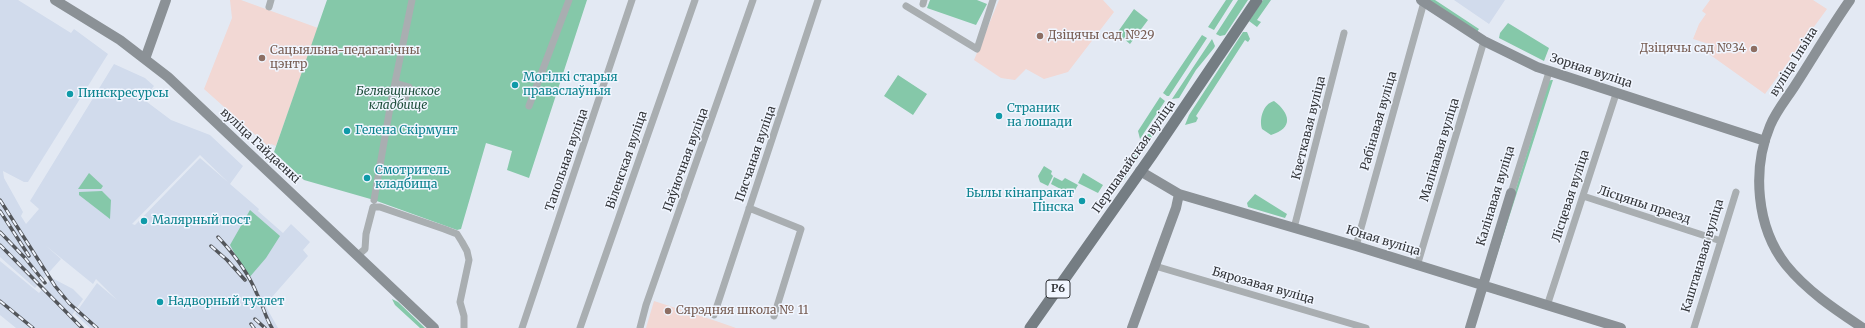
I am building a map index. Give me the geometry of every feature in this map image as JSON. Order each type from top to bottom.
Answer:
[{"type":"main road","name":"Першамайская вуліца","points":[[1030,328],[1257,0]]},
{"type":"street","name":"вуліца Гайдаенкі","points":[[55,0],[120,40],[186,94],[434,328]]},
{"type":"street","points":[[145,59],[166,0]]},
{"type":"street","points":[[374,200],[391,102],[412,0]]},
{"type":"street","points":[[529,106],[569,0]]},
{"type":"street","name":"Тапольная вуліца","points":[[522,328],[632,0]]},
{"type":"street","name":"Віленская вуліца","points":[[580,328],[695,0]]},
{"type":"street","name":"Паўночная вуліца","points":[[640,328],[646,305],[753,0]]},
{"type":"street","name":"Пясчаная вуліца","points":[[714,315],[818,0]]},
{"type":"street","points":[[906,6],[977,49],[993,0]]},
{"type":"street","name":"вуліца Ільіна","points":[[1765,141],[1771,124],[1832,26],[1850,0]]},
{"type":"street","name":"Зорная вуліца","points":[[1423,1],[1484,41],[1548,72],[1765,141]]},
{"type":"street","name":"Рабінавая вуліца","points":[[1356,246],[1423,1]]},
{"type":"street","name":"Кветкавая вуліца","points":[[1294,228],[1344,33]]},
{"type":"street","name":"Малінавая вуліца","points":[[1416,266],[1484,41]]},
{"type":"street","name":"Калінавая вуліца","points":[[1470,328],[1548,72]]},
{"type":"street","points":[[391,102],[403,106],[409,87],[395,83]]},
{"type":"street","name":"Лісцевая вуліца","points":[[1546,306],[1616,94]]},
{"type":"street","points":[[1765,141],[1760,172],[1760,193],[1764,222],[1772,242],[1786,264],[1806,286],[1863,328]]},
{"type":"street","name":"Юная вуліца","points":[[1140,171],[1179,194],[1356,246],[1416,266],[1621,328]]},
{"type":"street","name":"Каштанавая вуліца","points":[[1694,328],[1736,192]]},
{"type":"street","points":[[1132,328],[1179,194]]},
{"type":"street","name":"Лісцяны праезд","points":[[1582,196],[1721,241]]},
{"type":"street","points":[[358,256],[365,249],[366,234],[373,207],[380,207],[457,234],[467,251],[469,260],[460,302],[464,316],[464,328]]},
{"type":"street","points":[[749,208],[800,229],[774,316]]},
{"type":"street","name":"Бярозавая вуліца","points":[[1155,266],[1366,328]]},
{"type":"shaded area","points":[[0,0],[18,0],[71,33],[74,29],[108,54],[28,182],[24,182],[3,171],[4,178],[23,212],[21,216],[26,224],[39,209],[30,201],[114,64],[145,78],[154,86],[143,99],[171,120],[210,135],[243,166],[230,184],[259,209],[258,211],[283,233],[291,224],[310,242],[303,250],[308,256],[265,305],[278,328],[90,328],[75,314],[97,283],[117,300],[96,279],[93,284],[45,245],[61,259],[35,288],[0,257]],"holes":[[[200,155],[229,183],[200,158],[135,225],[132,224]]]},
{"type":"shaded area","name":"Сацыяльна-педагагічны цэнтр","points":[[230,0],[241,0],[318,28],[276,146],[271,144],[269,147],[204,89],[232,18]]},
{"type":"shaded area","name":"Дзіцячы сад №29","points":[[999,0],[1103,0],[1114,12],[1068,72],[1044,79],[1026,69],[1015,80],[1001,78],[974,60]]},
{"type":"shaded area","points":[[1454,0],[1505,0],[1489,24]]},
{"type":"shaded area","name":"Дзіцячы сад №34","points":[[1710,0],[1813,0],[1827,9],[1765,94],[1709,54],[1712,45],[1693,39],[1699,24],[1706,14],[1702,11]]},
{"type":"shaded area","points":[[0,261],[39,293],[52,278],[73,289],[83,299],[72,315],[85,328],[16,328],[0,315]]},
{"type":"shaded area","name":"Сярэдняя школа № 11","points":[[654,301],[716,321],[736,328],[646,328]]},
{"type":"green space","name":"Белявщинское кладбище","points":[[327,0],[587,0],[529,178],[507,170],[512,151],[486,143],[461,229],[457,230],[374,200],[304,180],[274,152]]},
{"type":"green space","points":[[930,0],[977,0],[987,4],[976,25],[927,8]]},
{"type":"green space","points":[[1226,0],[1233,0],[1214,30],[1208,27]]},
{"type":"green space","points":[[1238,0],[1248,0],[1225,35],[1220,36],[1216,34]]},
{"type":"green space","points":[[1263,0],[1271,0],[1257,20],[1261,22],[1257,27],[1249,21]]},
{"type":"green space","points":[[1427,0],[1435,0],[1479,29],[1477,32]]},
{"type":"green space","points":[[1134,9],[1148,20],[1130,44],[1117,33]]},
{"type":"green space","points":[[1508,23],[1549,48],[1544,61],[1499,38],[1500,33]]},
{"type":"green space","points":[[1243,32],[1247,32],[1250,39],[1248,42],[1245,40],[1196,116],[1198,118],[1196,122],[1185,125],[1189,115]]},
{"type":"green space","points":[[1202,35],[1207,38],[1169,96],[1167,96],[1163,93]]},
{"type":"green space","points":[[1212,39],[1215,46],[1214,48],[1196,70],[1179,98],[1172,99]]},
{"type":"green space","points":[[898,75],[927,94],[913,115],[884,96]]},
{"type":"green space","points":[[1553,80],[1490,277],[1489,276],[1549,81]]},
{"type":"green space","points":[[1160,97],[1165,101],[1140,139],[1138,131]]},
{"type":"green space","points":[[1274,101],[1284,110],[1287,120],[1283,128],[1271,135],[1262,129],[1261,121],[1263,112],[1267,105]]},
{"type":"green space","points":[[1168,105],[1169,111],[1145,148],[1143,141]]},
{"type":"green space","points":[[1136,151],[1142,153],[1124,180],[1121,174]]},
{"type":"green space","points":[[1044,166],[1052,171],[1051,174],[1053,176],[1048,186],[1040,182],[1038,176]]},
{"type":"green space","points":[[89,173],[103,186],[101,189],[78,189]]},
{"type":"green space","points":[[1083,173],[1103,185],[1098,193],[1078,183]]},
{"type":"green space","points":[[1054,177],[1062,181],[1065,178],[1078,185],[1072,195],[1051,184]]},
{"type":"green space","points":[[102,191],[111,200],[110,219],[79,195],[79,192]]},
{"type":"green space","points":[[1255,194],[1287,214],[1285,218],[1248,207],[1247,203]]},
{"type":"green space","points":[[250,210],[280,236],[266,258],[248,279],[230,245]]},
{"type":"green space","points":[[392,299],[398,302],[425,328],[420,328],[395,305]]},
{"type":"railway","points":[[0,200],[55,286],[69,303],[97,328]]},
{"type":"railway","points":[[0,211],[29,256]]},
{"type":"railway","points":[[0,232],[25,258],[45,283]]},
{"type":"railway","points":[[218,237],[245,271],[272,328]]},
{"type":"railway","points":[[0,245],[82,328]]},
{"type":"railway","points":[[211,246],[227,260],[245,280]]},
{"type":"railway","points":[[0,301],[33,328]]},
{"type":"railway","points":[[255,319],[265,328]]},
{"type":"railway","points":[[251,324],[254,328]]},
{"type":"place","name":"Дзіцячы сад №29","points":[[1040,36]]},
{"type":"place","name":"Дзіцячы сад №34","points":[[1754,49]]},
{"type":"place","name":"Сацыяльна-педагагічны цэнтр","points":[[262,58]]},
{"type":"place","name":"Могілкі старыя праваслаўныя","points":[[515,85]]},
{"type":"place","name":"Пинскресурсы","points":[[70,94]]},
{"type":"place","name":"Страник на лошади","points":[[999,116]]},
{"type":"place","name":"Гелена Скірмунт","points":[[347,131]]},
{"type":"place","name":"Смотритель кладбища","points":[[367,178]]},
{"type":"place","name":"Былы кінапракат Пінска","points":[[1082,201]]},
{"type":"place","name":"Малярный пост","points":[[144,221]]},
{"type":"place","name":"Надворный туалет","points":[[160,302]]},
{"type":"place","name":"Сярэдняя школа № 11","points":[[668,311]]}]
